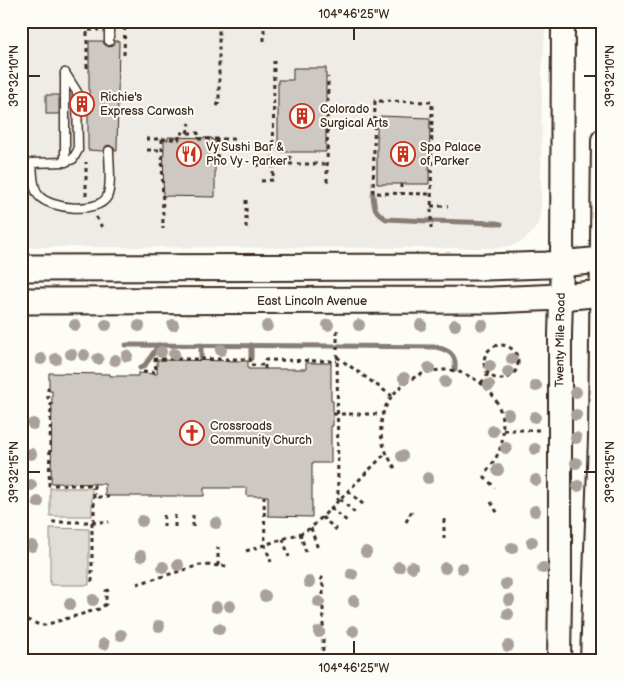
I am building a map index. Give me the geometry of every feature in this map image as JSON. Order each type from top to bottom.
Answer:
[{"type":"main road","name":"Twenty Mile Road","points":[[559,660],[563,21]]},
{"type":"main road","points":[[592,660],[600,439],[603,140]]},
{"type":"main road","points":[[21,268],[486,268],[602,260]]},
{"type":"main road","name":"East Lincoln Avenue","points":[[21,301],[494,300],[602,293]]},
{"type":"lane","points":[[109,21],[109,41]]},
{"type":"lane","points":[[66,162],[65,73],[77,92],[78,150],[73,159],[66,162],[32,163],[35,190],[41,198],[56,206],[89,206],[100,203],[107,196],[110,184],[109,151]]},
{"type":"path","points":[[217,106],[219,102],[219,21]]},
{"type":"path","points":[[264,21],[264,43]]},
{"type":"path","points":[[124,55],[125,22]]},
{"type":"path","points":[[87,68],[87,30],[102,30]]},
{"type":"path","points":[[261,181],[273,180],[274,61]]},
{"type":"path","points":[[327,182],[328,77]]},
{"type":"path","points":[[431,194],[373,193],[375,101],[432,102],[431,230]]},
{"type":"path","points":[[187,133],[190,123]]},
{"type":"path","points":[[146,139],[179,139],[179,133],[198,133],[198,139],[234,139]]},
{"type":"path","points":[[162,139],[162,229]]},
{"type":"path","points":[[217,139],[218,167]]},
{"type":"path","points":[[256,147],[273,147]]},
{"type":"path","points":[[147,150],[162,150]]},
{"type":"path","points":[[290,156],[290,164]]},
{"type":"path","points":[[86,162],[86,199]]},
{"type":"path","points":[[256,165],[328,164]]},
{"type":"path","points":[[401,184],[401,193]]},
{"type":"path","points":[[246,200],[246,229]]},
{"type":"path","points":[[431,206],[448,206]]},
{"type":"path","points":[[93,213],[104,229]]},
{"type":"path","points":[[337,330],[335,414],[339,500],[356,514]]},
{"type":"path","points":[[500,338],[500,344]]},
{"type":"path","points":[[500,344],[507,345],[515,352],[518,362],[514,373],[501,379],[494,378],[488,374],[483,364],[484,357],[490,348],[500,344]]},
{"type":"path","points":[[143,372],[156,372],[156,359],[250,359],[250,365],[265,367],[265,360],[337,359],[392,396]]},
{"type":"path","points":[[395,468],[386,453],[381,433],[383,414],[388,403],[392,396],[415,377],[437,370],[448,370],[458,372],[481,383],[491,393],[499,408],[502,417],[503,438],[500,451],[486,472]]},
{"type":"path","points":[[481,383],[488,374]]},
{"type":"path","points":[[49,388],[48,398],[51,402],[49,485],[94,485],[92,585]]},
{"type":"path","points":[[335,414],[383,414]]},
{"type":"path","points":[[503,430],[540,430]]},
{"type":"path","points":[[246,551],[311,528],[386,453]]},
{"type":"path","points":[[484,476],[495,488]]},
{"type":"path","points":[[348,491],[364,505]]},
{"type":"path","points":[[264,496],[265,545],[271,562]]},
{"type":"path","points":[[94,497],[109,497]]},
{"type":"path","points":[[491,502],[498,514]]},
{"type":"path","points":[[331,508],[348,522]]},
{"type":"path","points":[[406,522],[413,509]]},
{"type":"path","points":[[164,515],[164,527]]},
{"type":"path","points":[[175,515],[175,527]]},
{"type":"path","points":[[193,515],[193,527]]},
{"type":"path","points":[[444,515],[444,539]]},
{"type":"path","points":[[322,517],[339,532]]},
{"type":"path","points":[[52,522],[109,522]]},
{"type":"path","points":[[311,528],[318,549]]},
{"type":"path","points":[[300,533],[306,552]]},
{"type":"path","points":[[283,539],[289,557]]},
{"type":"path","points":[[218,547],[218,566]]},
{"type":"path","points":[[137,584],[200,565],[228,566]]},
{"type":"path","points":[[323,577],[320,580],[324,585],[323,660]]},
{"type":"path","points":[[27,620],[45,625],[99,610],[106,604],[106,591],[109,590]]},
{"type":"shaded area","points":[[21,21],[546,21],[542,71],[541,206],[538,224],[531,234],[521,242],[497,248],[21,247]]},
{"type":"shaded area","points":[[50,488],[92,488],[92,516],[50,516]]},
{"type":"shaded area","points":[[50,528],[89,529],[89,585],[50,585]]},
{"type":"building","name":"Richie's Express Carwash","points":[[89,41],[103,41],[109,47],[115,41],[119,41],[117,151],[109,145],[103,151],[88,150],[88,114],[83,114],[83,95],[89,95]]},
{"type":"building","name":"Colorado Surgical Arts","points":[[293,68],[326,68],[326,152],[278,152],[278,80],[293,80]]},
{"type":"building","points":[[46,95],[59,95],[59,114],[46,114]]},
{"type":"building","name":"Spa Palace of Parker","points":[[380,116],[430,118],[429,184],[377,184],[377,124],[379,124]]},
{"type":"building","name":"Vy Sushi Bar & Pho Vy - Parker","points":[[168,137],[212,138],[215,141],[215,197],[163,196],[164,140],[168,140]]},
{"type":"building","name":"Crossroads Community Church","points":[[157,360],[248,361],[248,369],[306,369],[306,363],[331,363],[333,426],[331,426],[331,463],[312,463],[312,517],[268,516],[268,496],[247,496],[247,488],[204,488],[204,496],[105,496],[105,484],[51,483],[52,391],[49,391],[49,373],[110,374],[110,376],[138,376],[138,373],[157,374]]},
{"type":"waterway","points":[[373,195],[376,209],[386,219],[429,221]]},
{"type":"waterway","points":[[433,221],[501,224]]},
{"type":"waterway","points":[[126,345],[334,346]]},
{"type":"waterway","points":[[140,368],[145,365],[159,345]]},
{"type":"waterway","points":[[201,345],[201,358]]},
{"type":"waterway","points":[[251,345],[251,358]]},
{"type":"waterway","points":[[339,346],[436,347],[451,353],[455,360],[455,369]]},
{"type":"place","name":"Richie's Express Carwash","points":[[82,104]]},
{"type":"place","name":"Colorado Surgical Arts","points":[[302,116]]},
{"type":"place","name":"Vy Sushi Bar & Pho Vy - Parker","points":[[189,154]]},
{"type":"place","name":"Spa Palace of Parker","points":[[403,154]]},
{"type":"place","name":"Crossroads Community Church","points":[[192,433]]}]
